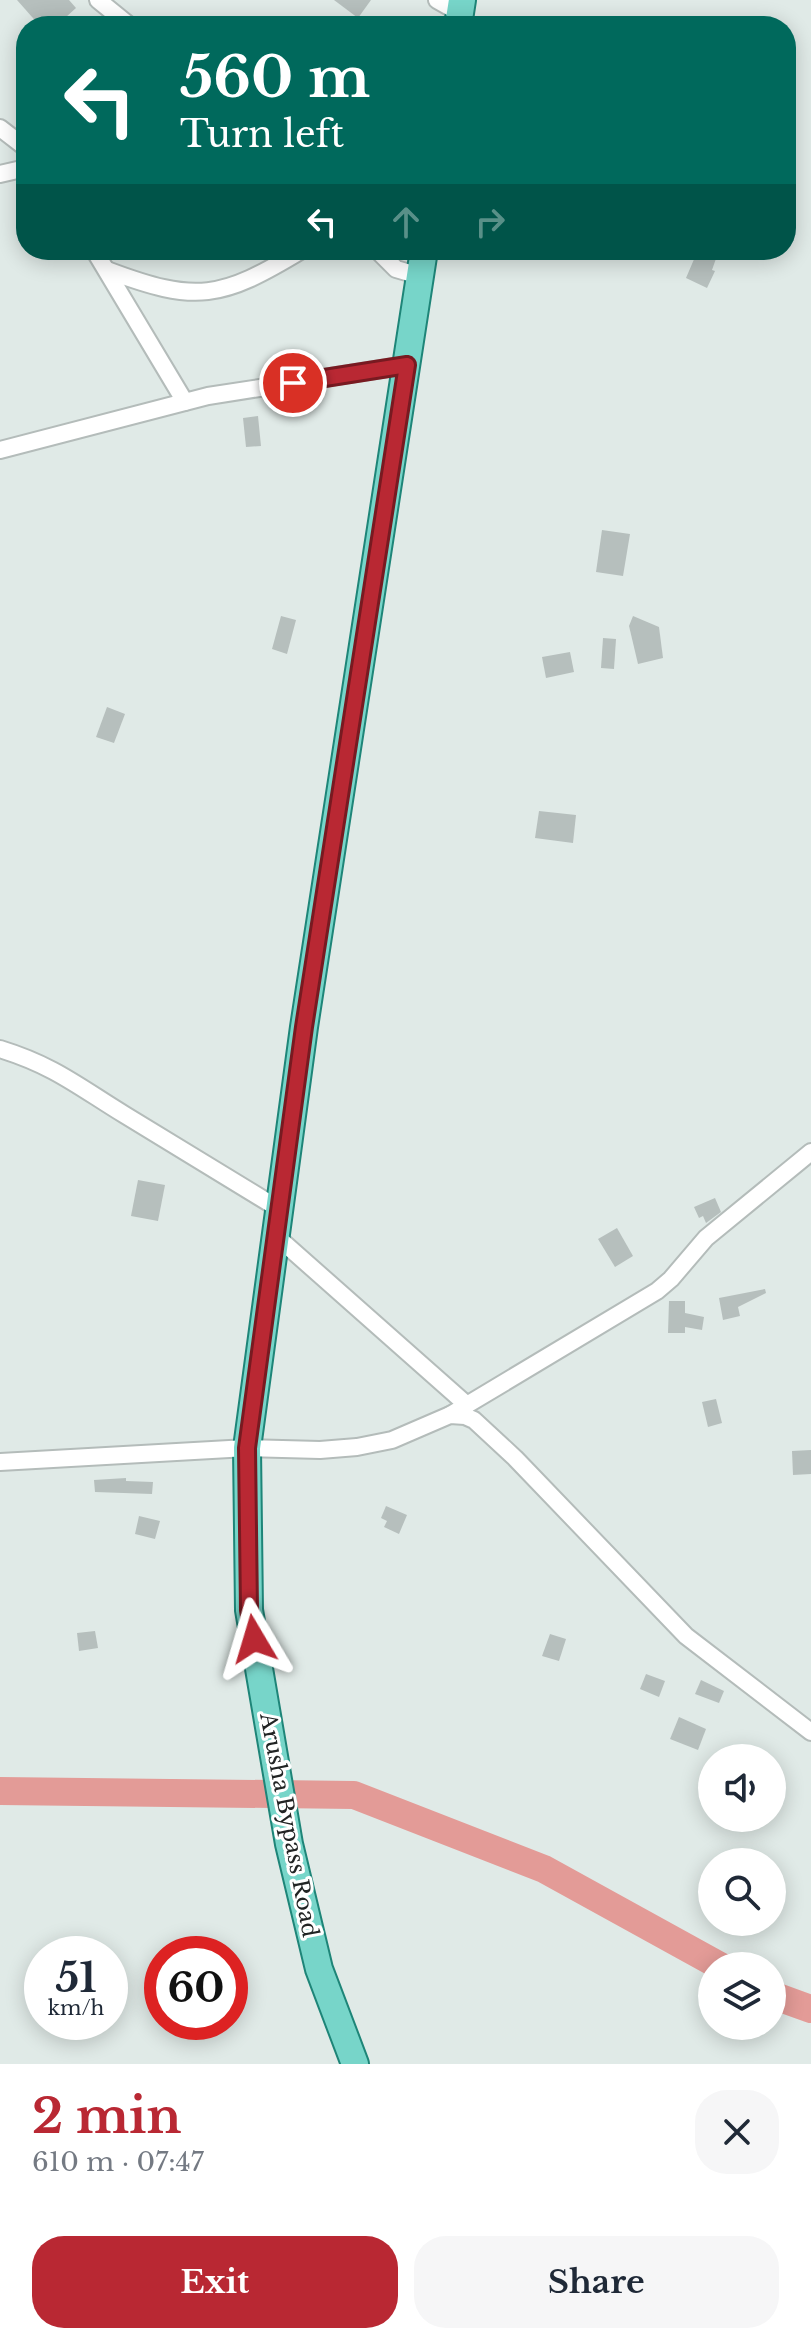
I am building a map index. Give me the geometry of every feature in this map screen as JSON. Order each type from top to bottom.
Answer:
[{"type":"main road","name":"Arusha Bypass Road","points":[[355,2064],[319,1969],[289,1844],[249,1610],[247,1448],[304,1027],[422,260]]},
{"type":"street","points":[[98,0],[118,16]]},
{"type":"street","points":[[0,128],[16,140]]},
{"type":"street","points":[[100,260],[185,402]]},
{"type":"street","points":[[107,270],[156,289],[184,293],[218,291],[262,274],[285,260]]},
{"type":"street","points":[[387,260],[396,269],[420,276]]},
{"type":"street","points":[[0,450],[185,402],[407,365]]},
{"type":"street","points":[[0,1049],[45,1064],[65,1075],[279,1209]]},
{"type":"street","points":[[0,1462],[247,1448],[320,1450],[392,1440],[450,1415],[657,1291],[706,1238],[811,1152]]},
{"type":"street","points":[[276,1236],[467,1405]]},
{"type":"street","points":[[450,1415],[474,1420],[686,1636],[811,1732]]},
{"type":"building","points":[[17,0],[69,0],[76,8],[67,16],[31,16]]},
{"type":"building","points":[[334,0],[371,0],[359,16]]},
{"type":"building","points":[[694,260],[716,260],[712,270],[715,271],[707,288],[686,278]]},
{"type":"building","points":[[258,416],[261,446],[246,447],[243,418]]},
{"type":"building","points":[[602,530],[630,534],[623,576],[596,572]]},
{"type":"building","points":[[281,616],[296,620],[287,654],[272,649]]},
{"type":"building","points":[[633,616],[659,627],[663,658],[638,664],[629,626]]},
{"type":"building","points":[[603,638],[616,639],[614,669],[601,668]]},
{"type":"building","points":[[570,652],[574,672],[546,678],[542,657]]},
{"type":"building","points":[[107,707],[125,714],[114,743],[96,737]]},
{"type":"building","points":[[539,811],[576,815],[573,843],[535,838]]},
{"type":"building","points":[[138,1180],[165,1185],[158,1221],[131,1216]]},
{"type":"building","points":[[715,1198],[721,1212],[706,1223],[703,1216],[699,1218],[694,1207]]},
{"type":"building","points":[[617,1228],[633,1256],[615,1267],[598,1239]]},
{"type":"building","points":[[765,1289],[766,1293],[738,1307],[740,1316],[723,1320],[719,1298]]},
{"type":"building","points":[[669,1301],[685,1301],[685,1313],[704,1317],[702,1330],[685,1327],[685,1333],[668,1333]]},
{"type":"building","points":[[716,1399],[722,1423],[708,1427],[702,1402]]},
{"type":"building","points":[[811,1450],[811,1474],[793,1475],[792,1451]]},
{"type":"building","points":[[126,1478],[126,1481],[153,1482],[152,1494],[95,1492],[94,1480]]},
{"type":"building","points":[[386,1506],[407,1515],[399,1534],[384,1527],[387,1521],[381,1518]]},
{"type":"building","points":[[139,1516],[160,1521],[155,1539],[135,1534]]},
{"type":"building","points":[[95,1631],[98,1648],[79,1651],[77,1633]]},
{"type":"building","points":[[550,1634],[566,1639],[559,1661],[542,1656]]},
{"type":"building","points":[[646,1674],[665,1681],[659,1697],[640,1689]]},
{"type":"building","points":[[701,1680],[724,1691],[719,1703],[695,1694]]},
{"type":"building","points":[[679,1717],[706,1729],[698,1750],[670,1739]]},
{"type":"waterway","points":[[0,1791],[354,1795],[544,1869],[698,1954]]},
{"type":"waterway","points":[[786,2000],[811,2009]]},
{"type":"route","points":[[254,1639],[249,1610],[247,1448],[304,1027],[407,365],[293,383]]}]
